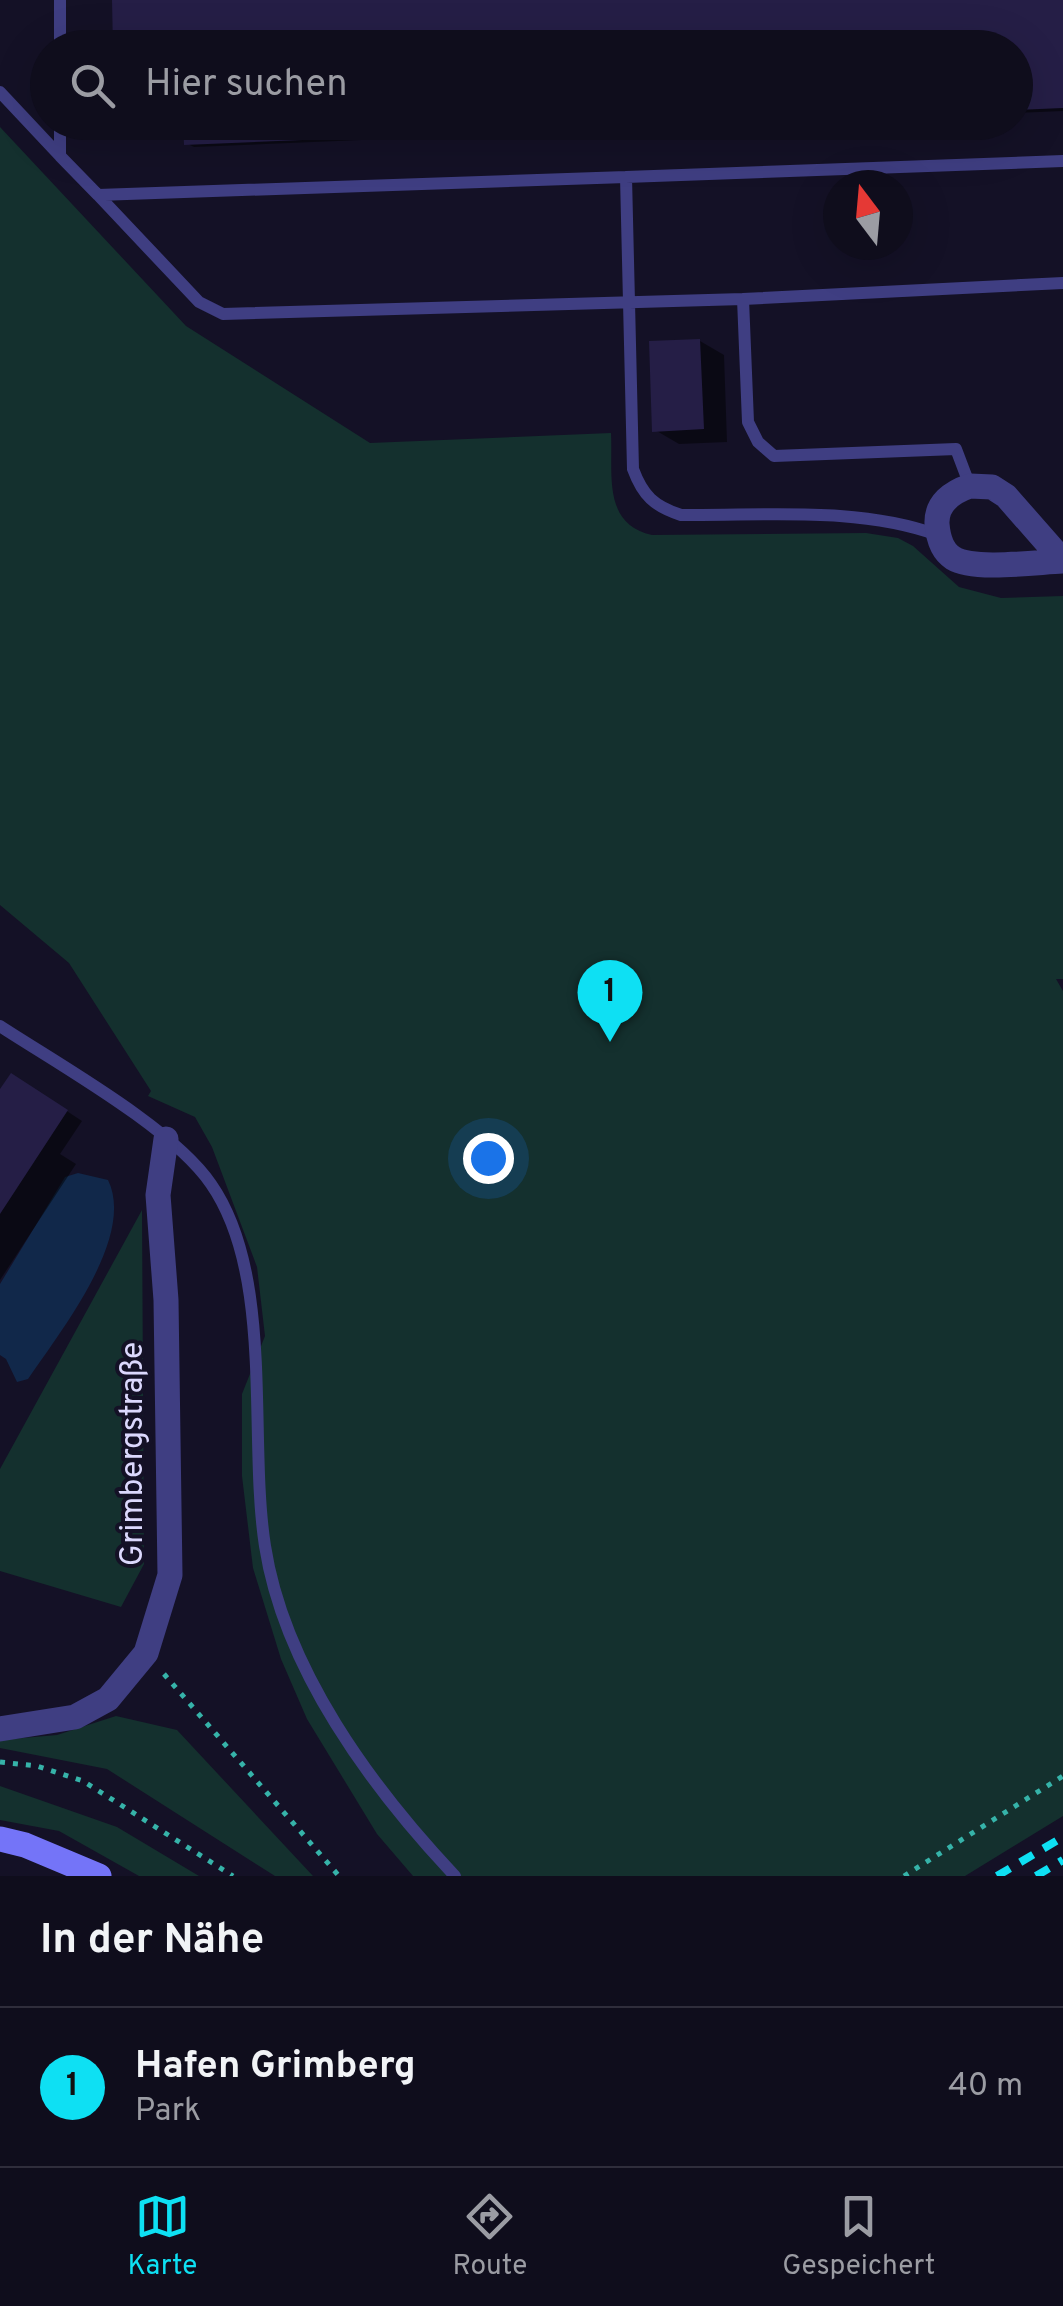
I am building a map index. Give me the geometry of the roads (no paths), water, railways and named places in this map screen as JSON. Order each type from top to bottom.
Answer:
[{"type":"street","points":[[970,486],[992,488],[1006,496],[1063,561],[972,564],[954,559],[938,534],[936,517],[954,492],[970,486]]},
{"type":"street","name":"Grimbergstraße","points":[[0,1729],[74,1717],[108,1699],[146,1653],[170,1575],[166,1300],[158,1195],[166,1138]]},
{"type":"street","points":[[0,1839],[99,1876]]},
{"type":"lane","points":[[60,0],[60,30]]},
{"type":"lane","points":[[0,92],[30,124]]},
{"type":"lane","points":[[45,140],[199,302],[223,314],[628,303],[1063,283]]},
{"type":"lane","points":[[60,140],[60,156]]},
{"type":"lane","points":[[98,195],[1063,161]]},
{"type":"lane","points":[[626,177],[633,469],[640,490],[657,507],[681,515],[866,517],[904,522],[938,534]]},
{"type":"lane","points":[[742,298],[748,422],[758,442],[774,456],[956,449],[970,486]]},
{"type":"lane","points":[[0,1026],[166,1138],[210,1181],[232,1218],[252,1305],[265,1548],[288,1626],[323,1702],[354,1753],[404,1822],[455,1876]]},
{"type":"water","points":[[78,1173],[108,1180],[114,1203],[112,1229],[103,1256],[75,1310],[28,1379],[17,1382],[0,1355],[0,1284],[65,1177]]},
{"type":"railway","points":[[997,1876],[1063,1837]]},
{"type":"railway","points":[[1036,1876],[1063,1860]]},
{"type":"place","name":"Hafen Grimberg","points":[[610,1042]]}]
